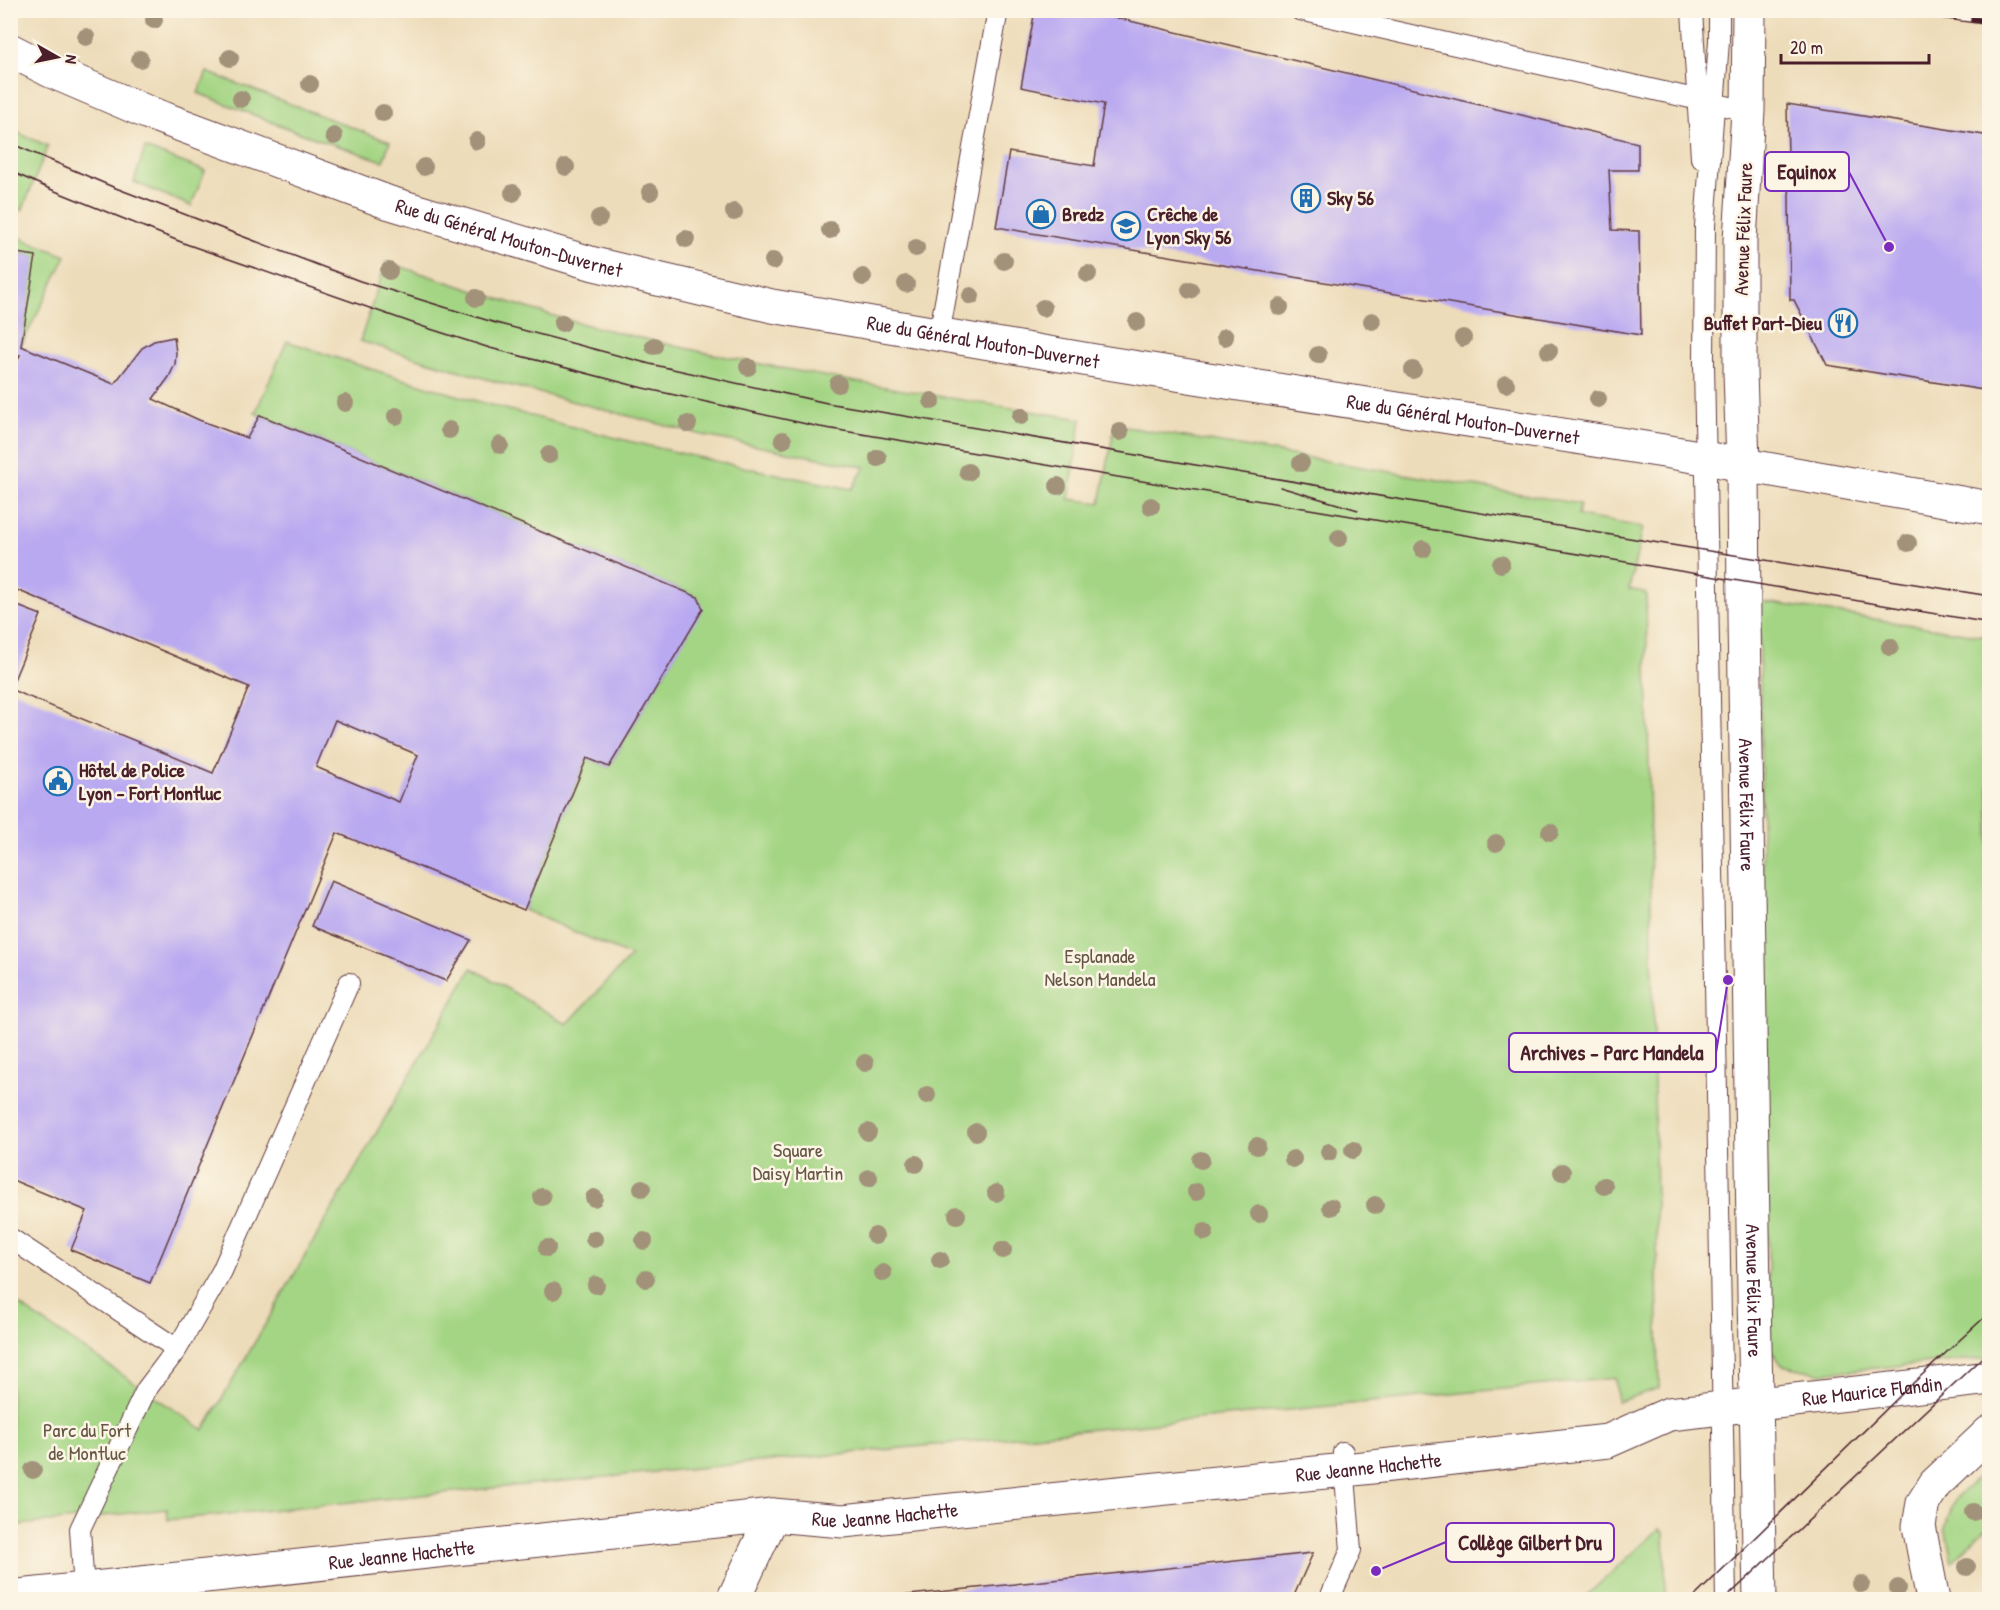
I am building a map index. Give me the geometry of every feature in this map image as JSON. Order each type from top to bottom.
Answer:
[{"type":"street","name":"Avenue Félix Faure","points":[[1749,10],[1748,111],[1740,240],[1740,372],[1760,1599]]},
{"type":"street","name":"Rue du Général Mouton-Duvernet","points":[[10,50],[51,71],[149,113],[387,202],[594,264],[728,296],[772,306],[939,335],[1743,464],[1989,508]]},
{"type":"street","name":"Rue Maurice Flandin","points":[[1756,1405],[1989,1378]]},
{"type":"street","name":"Rue Jeanne Hachette","points":[[10,1597],[773,1515],[843,1521],[1344,1461],[1608,1441],[1669,1414],[1756,1405]]},
{"type":"street","points":[[1933,1599],[1919,1526],[1923,1503],[1935,1484],[1989,1431]]},
{"type":"street","points":[[733,1599],[773,1515]]},
{"type":"lane","points":[[939,335],[998,10]]},
{"type":"lane","points":[[1300,10],[1748,111]]},
{"type":"lane","name":"Avenue Félix Faure","points":[[1692,10],[1706,102]]},
{"type":"lane","name":"Avenue Félix Faure","points":[[1719,10],[1706,102],[1704,363],[1726,1599]]},
{"type":"lane","points":[[84,1590],[80,1529],[146,1390],[177,1348],[222,1271],[350,983]]},
{"type":"lane","points":[[10,1238],[177,1348]]},
{"type":"lane","points":[[1329,1599],[1351,1550],[1344,1461]]},
{"type":"green space","points":[[207,72],[390,142],[383,161],[297,132],[198,93]]},
{"type":"green space","points":[[11,130],[48,146],[22,211],[11,206]]},
{"type":"green space","points":[[145,148],[205,171],[191,206],[134,182]]},
{"type":"green space","points":[[10,234],[66,256],[21,346],[35,256],[11,252]]},
{"type":"green space","name":"Esplanade Nelson Mandela","points":[[386,262],[548,314],[635,337],[889,388],[1081,419],[1069,499],[1100,503],[1115,425],[1580,504],[1578,516],[1643,527],[1629,589],[1646,593],[1659,1388],[1618,1402],[1615,1378],[168,1520],[167,1509],[11,1526],[10,1299],[204,1430],[472,968],[567,1024],[631,956],[524,910],[587,758],[609,767],[702,609],[698,597],[255,413],[287,341],[496,406],[709,460],[852,489],[865,467],[710,437],[497,382],[360,341]]},
{"type":"green space","points":[[1759,601],[1989,637],[1989,1358],[1819,1373],[1782,1365],[1769,1347]]},
{"type":"green space","points":[[1989,1467],[1989,1525],[1952,1562],[1945,1527],[1955,1499]]},
{"type":"green space","points":[[1659,1529],[1664,1532],[1666,1599],[1583,1599]]},
{"type":"building","name":"Sky 56","points":[[1035,10],[1084,10],[1638,143],[1638,170],[1609,170],[1612,230],[1639,231],[1641,335],[996,227],[1009,152],[1094,166],[1104,104],[1021,87]]},
{"type":"building","points":[[1787,104],[1990,136],[1990,391],[1827,365],[1794,300],[1790,300],[1789,195],[1793,159],[1788,158]]},
{"type":"building","points":[[10,252],[36,256],[21,346],[114,384],[142,348],[154,341],[174,337],[175,364],[169,377],[153,399],[247,438],[260,415],[698,597],[703,609],[609,767],[587,758],[524,910],[337,833],[150,1283],[71,1250],[87,1211],[10,1179],[10,689],[213,773],[249,687],[12,588],[10,591],[10,378],[20,355],[10,354]],"holes":[[[335,720],[418,755],[399,802],[316,767]]]},
{"type":"building","points":[[10,603],[41,615],[11,687],[10,687]]},
{"type":"building","points":[[331,881],[471,940],[446,981],[312,926]]},
{"type":"building","points":[[1313,1553],[1292,1600],[880,1600],[880,1598]]},
{"type":"tram line","points":[[10,143],[113,187],[360,281],[496,323],[650,364],[827,403],[1653,542],[1990,596]]},
{"type":"tram line","points":[[10,171],[186,244],[424,327],[490,348],[643,388],[820,427],[1990,623]]},
{"type":"tram line","points":[[1280,487],[1358,510]]},
{"type":"tram line","points":[[1691,1600],[1909,1387],[1990,1312]]},
{"type":"tram line","points":[[1724,1600],[1990,1350]]},
{"type":"railway","points":[[1901,10],[1990,22]]},
{"type":"place","name":"Sky 56","points":[[1306,198]]},
{"type":"place","name":"Bredz","points":[[1041,214]]},
{"type":"place","name":"Crêche de Lyon Sky 56","points":[[1126,226]]},
{"type":"place","name":"Equinox","points":[[1889,247]]},
{"type":"place","name":"Buffet Part-Dieu","points":[[1843,323]]},
{"type":"place","name":"Hôtel de Police Lyon - Fort Montluc","points":[[58,781]]},
{"type":"place","name":"Archives - Parc Mandela","points":[[1728,980]]},
{"type":"place","name":"Collège Gilbert Dru","points":[[1376,1571]]},
{"type":"park label","name":"Square Daisy Martin","points":[[798,1162]]},
{"type":"park label","name":"Parc du Fort de Montluc","points":[[87,1442]]}]
